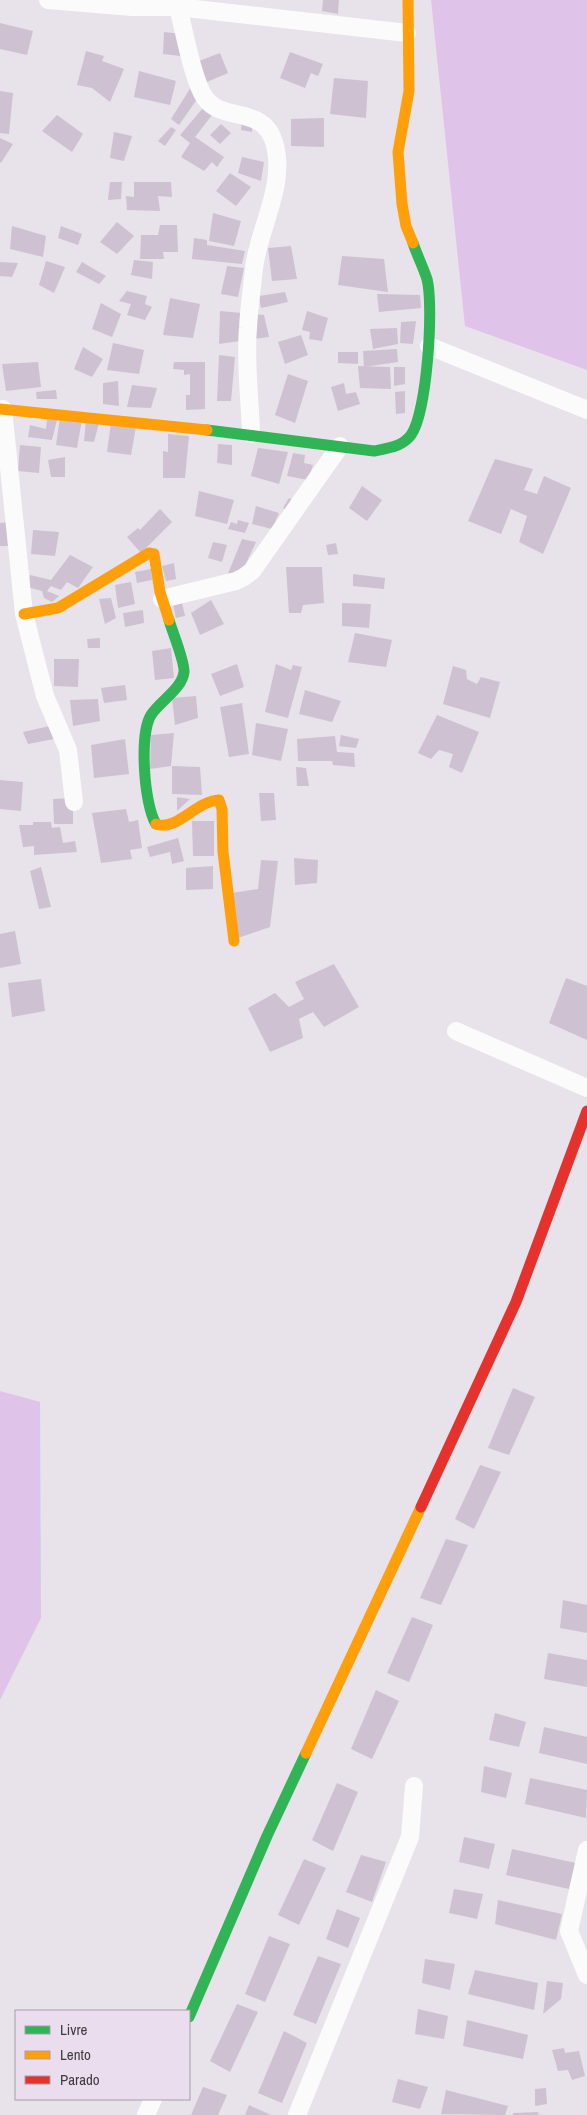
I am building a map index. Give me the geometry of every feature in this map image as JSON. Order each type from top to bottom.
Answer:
[{"type":"street","points":[[48,0],[132,7],[179,4],[407,33]]},
{"type":"street","points":[[74,802],[68,750],[46,696],[24,614],[1,409],[251,434],[374,450],[402,445],[412,434],[420,412],[429,346],[430,314],[427,280],[406,226],[401,196],[398,152],[408,91],[408,0]]},
{"type":"street","points":[[179,4],[198,85],[206,99],[218,108],[257,120],[268,128],[275,143],[278,166],[277,181],[254,265],[248,330],[251,434]]},
{"type":"street","points":[[429,346],[587,410]]},
{"type":"street","points":[[162,599],[244,578],[252,571],[340,446]]},
{"type":"street","points":[[24,614],[58,608],[149,553],[152,553],[155,557],[162,599],[183,662],[184,674],[152,712],[147,724],[144,740],[150,812],[153,822],[158,826],[164,826],[172,824],[210,800],[219,800],[222,808],[221,830],[225,875],[234,941]]},
{"type":"street","points":[[456,1031],[587,1088]]},
{"type":"street","points":[[190,2014],[271,1827],[516,1302],[587,1111]]},
{"type":"street","points":[[297,2115],[410,1837],[414,1786]]},
{"type":"street","points":[[587,1850],[569,1931],[587,1975]]},
{"type":"street","points":[[146,2115],[153,2100]]},
{"type":"shaded area","points":[[431,0],[587,0],[587,370],[465,326]]},
{"type":"shaded area","points":[[0,1391],[40,1402],[41,1618],[0,1700]]},
{"type":"building","points":[[323,0],[339,0],[338,14],[322,11]]},
{"type":"building","points":[[0,23],[33,31],[27,55],[0,49]]},
{"type":"building","points":[[164,32],[181,34],[180,56],[163,54]]},
{"type":"building","points":[[86,51],[104,56],[102,61],[124,69],[110,102],[92,88],[77,85]]},
{"type":"building","points":[[290,52],[323,64],[318,76],[311,73],[305,88],[280,78]]},
{"type":"building","points":[[220,53],[228,73],[207,82],[199,61]]},
{"type":"building","points":[[139,71],[176,81],[170,105],[134,97]]},
{"type":"building","points":[[334,78],[368,81],[366,118],[330,114]]},
{"type":"building","points":[[191,87],[200,95],[179,125],[171,119]]},
{"type":"building","points":[[0,91],[13,93],[9,134],[0,133]]},
{"type":"building","points":[[203,108],[212,115],[195,137],[224,157],[217,167],[212,162],[204,171],[181,157],[190,143],[180,135]]},
{"type":"building","points":[[57,115],[83,134],[72,152],[42,131]]},
{"type":"building","points":[[324,118],[324,147],[291,146],[291,119]]},
{"type":"building","points":[[242,119],[253,121],[252,132],[241,130]]},
{"type":"building","points":[[221,124],[231,133],[220,144],[210,135]]},
{"type":"building","points":[[171,127],[176,130],[165,146],[158,141]]},
{"type":"building","points":[[114,132],[132,136],[124,161],[110,158]]},
{"type":"building","points":[[0,138],[13,144],[1,163],[0,162]]},
{"type":"building","points":[[242,157],[264,162],[261,181],[238,173]]},
{"type":"building","points":[[230,173],[251,187],[236,206],[216,191]]},
{"type":"building","points":[[110,182],[122,182],[121,199],[108,200]]},
{"type":"building","points":[[134,182],[171,182],[172,197],[158,196],[160,211],[127,210],[126,196],[134,197]]},
{"type":"building","points":[[213,213],[241,221],[234,246],[209,241]]},
{"type":"building","points":[[117,222],[134,236],[117,254],[100,242]]},
{"type":"building","points":[[160,225],[177,225],[178,252],[163,252],[164,259],[140,259],[141,235],[158,235]]},
{"type":"building","points":[[12,226],[46,236],[43,257],[10,249]]},
{"type":"building","points":[[61,226],[82,234],[78,245],[58,238]]},
{"type":"building","points":[[194,238],[207,240],[207,245],[245,251],[242,264],[192,259]]},
{"type":"building","points":[[291,246],[297,279],[272,281],[268,248]]},
{"type":"building","points":[[342,256],[384,259],[388,292],[338,285]]},
{"type":"building","points":[[134,260],[153,262],[152,279],[131,275]]},
{"type":"building","points":[[46,261],[65,267],[54,293],[39,285]]},
{"type":"building","points":[[0,262],[18,263],[12,277],[0,276]]},
{"type":"building","points":[[82,262],[106,276],[99,284],[76,272]]},
{"type":"building","points":[[227,266],[244,268],[238,297],[221,294]]},
{"type":"building","points":[[127,291],[147,296],[145,304],[152,307],[145,320],[127,315],[131,304],[119,301]]},
{"type":"building","points":[[285,292],[288,302],[261,308],[259,296]]},
{"type":"building","points":[[377,294],[420,295],[421,308],[379,312]]},
{"type":"building","points":[[170,298],[200,304],[193,338],[163,335]]},
{"type":"building","points":[[101,303],[121,314],[112,337],[92,329]]},
{"type":"building","points":[[220,311],[264,315],[269,337],[219,344]]},
{"type":"building","points":[[307,311],[328,318],[322,341],[309,339],[310,332],[302,330]]},
{"type":"building","points":[[416,321],[413,344],[400,343],[401,322]]},
{"type":"building","points":[[397,328],[398,344],[373,349],[370,329]]},
{"type":"building","points":[[301,335],[308,355],[285,364],[278,342]]},
{"type":"building","points":[[113,343],[144,350],[139,374],[107,370]]},
{"type":"building","points":[[83,347],[103,359],[92,377],[74,369]]},
{"type":"building","points":[[397,349],[398,362],[364,367],[363,351]]},
{"type":"building","points":[[338,352],[358,352],[358,364],[338,363]]},
{"type":"building","points":[[219,355],[235,357],[231,401],[217,401]]},
{"type":"building","points":[[38,362],[41,387],[6,391],[2,364]]},
{"type":"building","points":[[174,362],[205,362],[205,409],[186,410],[186,395],[190,395],[190,374],[184,375],[184,370],[173,369]]},
{"type":"building","points":[[358,366],[390,367],[391,389],[360,388]]},
{"type":"building","points":[[394,367],[405,367],[405,384],[394,386]]},
{"type":"building","points":[[288,374],[308,381],[295,423],[275,415]]},
{"type":"building","points":[[118,381],[119,406],[103,404],[103,383]]},
{"type":"building","points":[[344,383],[346,394],[356,392],[360,404],[338,411],[331,387]]},
{"type":"building","points":[[132,385],[157,388],[151,408],[127,407]]},
{"type":"building","points":[[56,390],[57,399],[37,399],[36,392]]},
{"type":"building","points":[[405,391],[405,413],[396,414],[395,392]]},
{"type":"building","points":[[60,417],[82,420],[77,448],[56,445]]},
{"type":"building","points":[[47,419],[57,420],[52,440],[28,437],[30,425],[46,429]]},
{"type":"building","points":[[86,420],[99,423],[94,442],[84,441]]},
{"type":"building","points":[[111,423],[136,427],[131,455],[107,452]]},
{"type":"building","points":[[168,434],[189,436],[185,478],[163,478],[163,451],[168,452]]},
{"type":"building","points":[[218,444],[232,445],[232,465],[217,463]]},
{"type":"building","points":[[20,445],[41,447],[39,473],[18,471]]},
{"type":"building","points":[[258,448],[288,452],[279,484],[251,476]]},
{"type":"building","points":[[293,453],[305,455],[304,463],[313,465],[308,480],[287,476]]},
{"type":"building","points":[[65,457],[65,477],[51,477],[48,460]]},
{"type":"building","points":[[495,459],[533,469],[524,490],[537,494],[544,476],[571,488],[543,554],[519,542],[527,516],[511,509],[501,534],[468,521]]},
{"type":"building","points":[[362,486],[382,500],[367,521],[349,508]]},
{"type":"building","points":[[199,491],[234,500],[227,524],[195,516]]},
{"type":"building","points":[[289,498],[296,502],[289,512],[283,508]]},
{"type":"building","points":[[256,506],[279,513],[272,529],[252,524]]},
{"type":"building","points":[[160,509],[172,522],[141,553],[127,537],[138,528],[140,530]]},
{"type":"building","points":[[238,520],[249,523],[245,533],[228,529],[231,522],[237,524]]},
{"type":"building","points":[[9,522],[11,546],[0,546],[0,523]]},
{"type":"building","points":[[33,530],[59,532],[55,556],[31,554]]},
{"type":"building","points":[[242,539],[256,542],[241,574],[227,576]]},
{"type":"building","points":[[213,542],[227,545],[222,562],[208,558]]},
{"type":"building","points":[[336,543],[338,554],[328,555],[326,545]]},
{"type":"building","points":[[70,555],[93,567],[78,588],[67,582],[61,590],[51,586],[47,591],[59,596],[52,602],[44,598],[42,591],[27,587],[30,575],[51,580]]},
{"type":"building","points":[[174,563],[176,579],[166,581],[162,566]]},
{"type":"building","points":[[286,567],[322,567],[324,603],[303,605],[301,613],[289,613]]},
{"type":"building","points":[[151,569],[152,580],[137,583],[135,572]]},
{"type":"building","points":[[353,574],[385,578],[384,589],[353,586]]},
{"type":"building","points":[[131,582],[135,604],[118,608],[115,585]]},
{"type":"building","points":[[111,598],[116,618],[105,624],[99,599]]},
{"type":"building","points":[[211,600],[224,624],[200,635],[191,613]]},
{"type":"building","points":[[182,603],[185,616],[176,618],[173,605]]},
{"type":"building","points":[[342,603],[371,604],[369,628],[342,626]]},
{"type":"building","points":[[143,610],[144,623],[125,627],[123,613]]},
{"type":"building","points":[[355,633],[392,640],[386,667],[348,662]]},
{"type":"building","points":[[100,638],[100,648],[88,648],[87,639]]},
{"type":"building","points":[[171,648],[174,678],[155,680],[152,651]]},
{"type":"building","points":[[54,659],[79,659],[78,687],[54,686]]},
{"type":"building","points":[[237,664],[244,687],[220,696],[211,674]]},
{"type":"building","points":[[276,664],[291,670],[293,665],[302,667],[288,718],[265,712]]},
{"type":"building","points":[[453,666],[466,670],[467,679],[477,684],[481,677],[500,682],[490,718],[443,704]]},
{"type":"building","points":[[125,685],[127,700],[104,703],[101,688]]},
{"type":"building","points":[[305,690],[341,701],[332,722],[299,714]]},
{"type":"building","points":[[196,696],[198,718],[175,725],[172,698]]},
{"type":"building","points":[[98,699],[100,721],[73,726],[70,700]]},
{"type":"building","points":[[242,703],[249,754],[229,757],[220,707]]},
{"type":"building","points":[[437,715],[479,732],[462,773],[449,767],[453,754],[439,750],[431,759],[418,753]]},
{"type":"building","points":[[256,723],[288,729],[281,761],[252,755]]},
{"type":"building","points":[[50,726],[54,739],[28,744],[23,732]]},
{"type":"building","points":[[174,733],[171,766],[150,769],[151,735]]},
{"type":"building","points":[[341,735],[359,739],[356,748],[339,746]]},
{"type":"building","points":[[335,736],[337,752],[354,753],[355,767],[333,765],[332,761],[298,761],[297,739]]},
{"type":"building","points":[[125,739],[129,774],[94,778],[91,745]]},
{"type":"building","points":[[172,766],[200,767],[202,795],[172,794]]},
{"type":"building","points":[[296,767],[306,768],[309,786],[297,786]]},
{"type":"building","points":[[0,780],[23,782],[21,811],[0,809]]},
{"type":"building","points":[[259,793],[274,793],[276,820],[261,821]]},
{"type":"building","points":[[177,797],[190,799],[177,811]]},
{"type":"building","points":[[73,798],[73,824],[54,824],[53,799]]},
{"type":"building","points":[[126,809],[129,822],[138,820],[142,848],[130,850],[132,859],[101,863],[92,813]]},
{"type":"building","points":[[192,821],[214,821],[214,856],[193,856]]},
{"type":"building","points":[[33,822],[51,822],[52,828],[60,827],[63,843],[75,841],[77,852],[34,855],[34,846],[23,847],[19,825],[33,825]]},
{"type":"building","points":[[178,838],[184,861],[172,864],[170,852],[150,857],[147,847]]},
{"type":"building","points":[[294,858],[318,860],[317,883],[295,885]]},
{"type":"building","points":[[261,860],[278,861],[270,927],[238,938],[232,893],[258,889]]},
{"type":"building","points":[[213,866],[213,889],[186,890],[186,868]]},
{"type":"building","points":[[41,867],[51,907],[39,909],[30,871]]},
{"type":"building","points":[[15,931],[21,964],[0,968],[0,934]]},
{"type":"building","points":[[334,964],[359,1007],[324,1027],[313,1012],[299,1019],[303,1038],[270,1052],[248,1008],[275,993],[289,1007],[304,999],[295,982]]},
{"type":"building","points":[[566,978],[587,986],[587,1040],[549,1023]]},
{"type":"building","points":[[41,979],[45,1011],[12,1017],[8,983]]},
{"type":"building","points":[[513,1388],[535,1397],[509,1455],[488,1448]]},
{"type":"building","points":[[480,1465],[501,1472],[474,1529],[455,1519]]},
{"type":"building","points":[[446,1539],[468,1545],[441,1605],[420,1598]]},
{"type":"building","points":[[563,1600],[587,1605],[587,1633],[560,1628]]},
{"type":"building","points":[[412,1617],[433,1625],[409,1682],[387,1673]]},
{"type":"building","points":[[548,1653],[587,1660],[587,1687],[544,1679]]},
{"type":"building","points":[[376,1690],[399,1701],[372,1759],[351,1749]]},
{"type":"building","points":[[495,1713],[526,1722],[519,1747],[489,1740]]},
{"type":"building","points":[[544,1727],[587,1737],[587,1764],[539,1753]]},
{"type":"building","points":[[484,1766],[512,1773],[506,1798],[481,1792]]},
{"type":"building","points":[[530,1778],[587,1790],[586,1818],[525,1804]]},
{"type":"building","points":[[337,1783],[358,1792],[333,1851],[312,1840]]},
{"type":"building","points":[[464,1837],[495,1844],[489,1869],[459,1862]]},
{"type":"building","points":[[512,1849],[576,1863],[569,1889],[506,1875]]},
{"type":"building","points":[[361,1855],[386,1862],[372,1902],[346,1892]]},
{"type":"building","points":[[304,1859],[326,1868],[299,1925],[278,1915]]},
{"type":"building","points":[[454,1889],[483,1894],[477,1919],[449,1913]]},
{"type":"building","points":[[498,1900],[562,1914],[556,1940],[495,1924]]},
{"type":"building","points":[[337,1909],[360,1918],[348,1948],[326,1939]]},
{"type":"building","points":[[269,1936],[290,1944],[265,2002],[245,1994]]},
{"type":"building","points":[[318,1956],[341,1964],[316,2024],[293,2015]]},
{"type":"building","points":[[425,1959],[455,1964],[450,1990],[422,1983]]},
{"type":"building","points":[[475,1970],[538,1983],[534,2010],[468,1994]]},
{"type":"building","points":[[547,1981],[563,1983],[561,1999],[543,2014]]},
{"type":"building","points":[[237,2004],[258,2012],[230,2072],[210,2061]]},
{"type":"building","points":[[418,2009],[448,2016],[444,2039],[415,2034]]},
{"type":"building","points":[[467,2020],[528,2035],[523,2059],[463,2046]]},
{"type":"building","points":[[284,2031],[307,2043],[282,2103],[258,2093]]},
{"type":"building","points":[[564,2048],[565,2053],[579,2051],[585,2076],[572,2080],[568,2070],[558,2071],[552,2050]]},
{"type":"building","points":[[398,2079],[428,2087],[420,2109],[392,2102]]},
{"type":"building","points":[[203,2087],[227,2095],[218,2115],[191,2115]]},
{"type":"building","points":[[546,2088],[547,2104],[535,2106],[535,2089]]},
{"type":"building","points":[[446,2090],[508,2106],[505,2115],[441,2114]]},
{"type":"building","points":[[249,2105],[271,2115],[245,2115]]},
{"type":"building","points":[[538,2112],[539,2115],[513,2115],[513,2113]]},
{"type":"traffic: fast","points":[[207,430],[374,451],[394,446],[407,439],[417,423],[425,383],[430,312],[427,279],[413,243]]},
{"type":"traffic: fast","points":[[156,824],[148,802],[144,770],[147,724],[151,715],[179,684],[184,672],[169,620]]},
{"type":"traffic: fast","points":[[190,2015],[267,1836],[306,1753]]},
{"type":"traffic: slow","points":[[408,0],[409,91],[398,152],[402,204],[406,226],[413,243]]},
{"type":"traffic: slow","points":[[0,409],[207,430]]},
{"type":"traffic: slow","points":[[24,614],[58,608],[149,553],[154,554],[160,592],[169,620]]},
{"type":"traffic: slow","points":[[156,824],[171,824],[202,805],[219,800],[222,809],[223,852],[234,941]]},
{"type":"traffic: slow","points":[[306,1753],[421,1507]]},
{"type":"traffic: jam","points":[[421,1507],[516,1302],[587,1111]]}]
